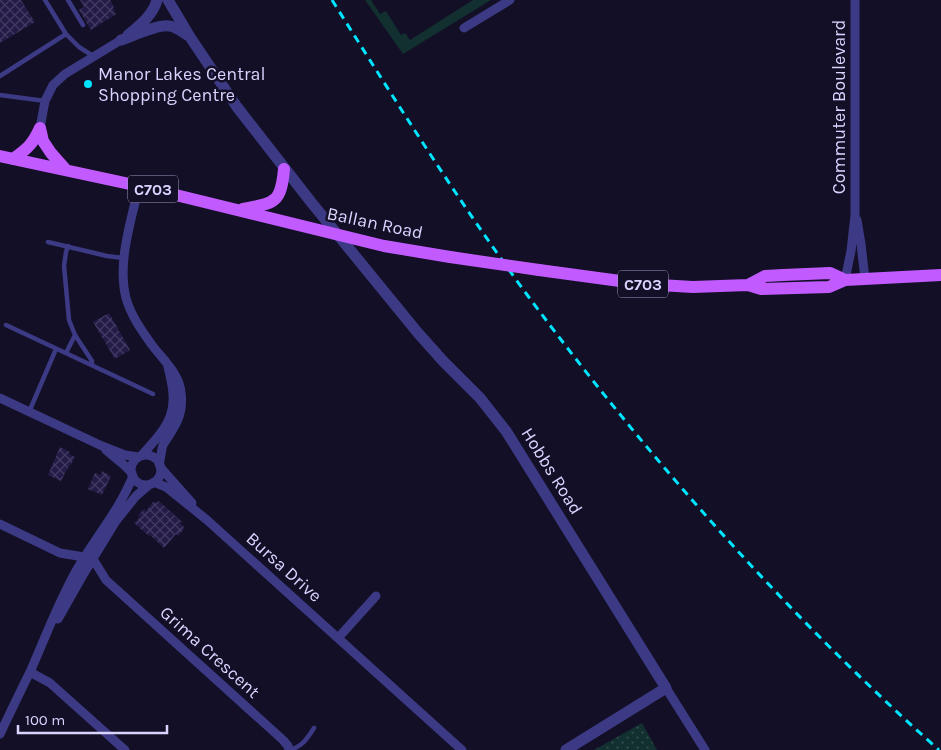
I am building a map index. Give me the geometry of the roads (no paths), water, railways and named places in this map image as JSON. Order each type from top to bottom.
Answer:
[{"type":"main road","points":[[13,159],[35,140],[40,128]]},
{"type":"main road","points":[[40,128],[43,141],[66,170]]},
{"type":"main road","name":"Ballan Road","points":[[0,156],[139,186],[384,246],[642,284],[693,287],[748,285],[765,276],[830,272],[845,280],[941,275]]},
{"type":"main road","points":[[238,210],[267,205],[273,201],[283,185],[284,169]]},
{"type":"street","points":[[40,128],[45,102],[52,85],[65,74],[121,40],[142,23],[153,11],[157,0]]},
{"type":"street","name":"Hobbs Road","points":[[168,0],[237,107],[284,169],[418,333],[480,398],[506,431],[705,750]]},
{"type":"street","points":[[464,28],[510,0]]},
{"type":"street","name":"Commuter Boulevard","points":[[845,280],[851,251],[855,215],[855,0]]},
{"type":"street","points":[[121,40],[163,26],[174,27],[190,36]]},
{"type":"street","points":[[88,558],[127,506],[160,474],[163,446],[179,417],[182,404],[179,380],[141,330],[125,292],[124,258],[139,186]]},
{"type":"street","name":"Commuter Boulevard","points":[[855,215],[865,279]]},
{"type":"street","points":[[0,734],[38,652],[79,573],[127,490],[132,475],[133,463],[164,429],[169,420],[174,398],[173,386],[167,365]]},
{"type":"street","points":[[0,398],[125,455],[154,457],[160,466]]},
{"type":"street","points":[[102,446],[124,465],[135,480],[142,484],[152,483]]},
{"type":"street","name":"Bursa Drive","points":[[160,466],[207,520]]},
{"type":"street","name":"Bursa Drive","points":[[152,483],[166,488],[207,520],[462,750]]},
{"type":"street","points":[[0,524],[60,553],[88,558]]},
{"type":"street","points":[[60,553],[79,573],[106,580]]},
{"type":"street","name":"Grima Crescent","points":[[88,558],[106,580],[282,740],[289,750]]},
{"type":"street","points":[[338,638],[376,596]]},
{"type":"street","points":[[30,672],[50,683],[125,750]]},
{"type":"street","points":[[566,750],[666,688]]},
{"type":"lane","points":[[45,0],[66,34],[79,47],[94,57]]},
{"type":"lane","points":[[68,0],[83,25]]},
{"type":"lane","points":[[0,76],[66,34]]},
{"type":"lane","points":[[0,95],[45,102]]},
{"type":"lane","points":[[48,242],[107,256],[124,258]]},
{"type":"lane","points":[[68,246],[64,266],[69,320],[92,361],[92,365]]},
{"type":"lane","points":[[6,325],[153,394]]},
{"type":"lane","points":[[66,353],[76,335]]},
{"type":"lane","points":[[29,412],[56,349]]},
{"type":"lane","name":"Grima Crescent","points":[[289,750],[304,743],[314,728]]},
{"type":"railway","points":[[332,0],[427,150],[477,224],[528,296],[622,417],[671,476],[774,590],[827,645],[939,750]]},
{"type":"place","name":"Manor Lakes Central Shopping Centre","points":[[88,84]]}]
